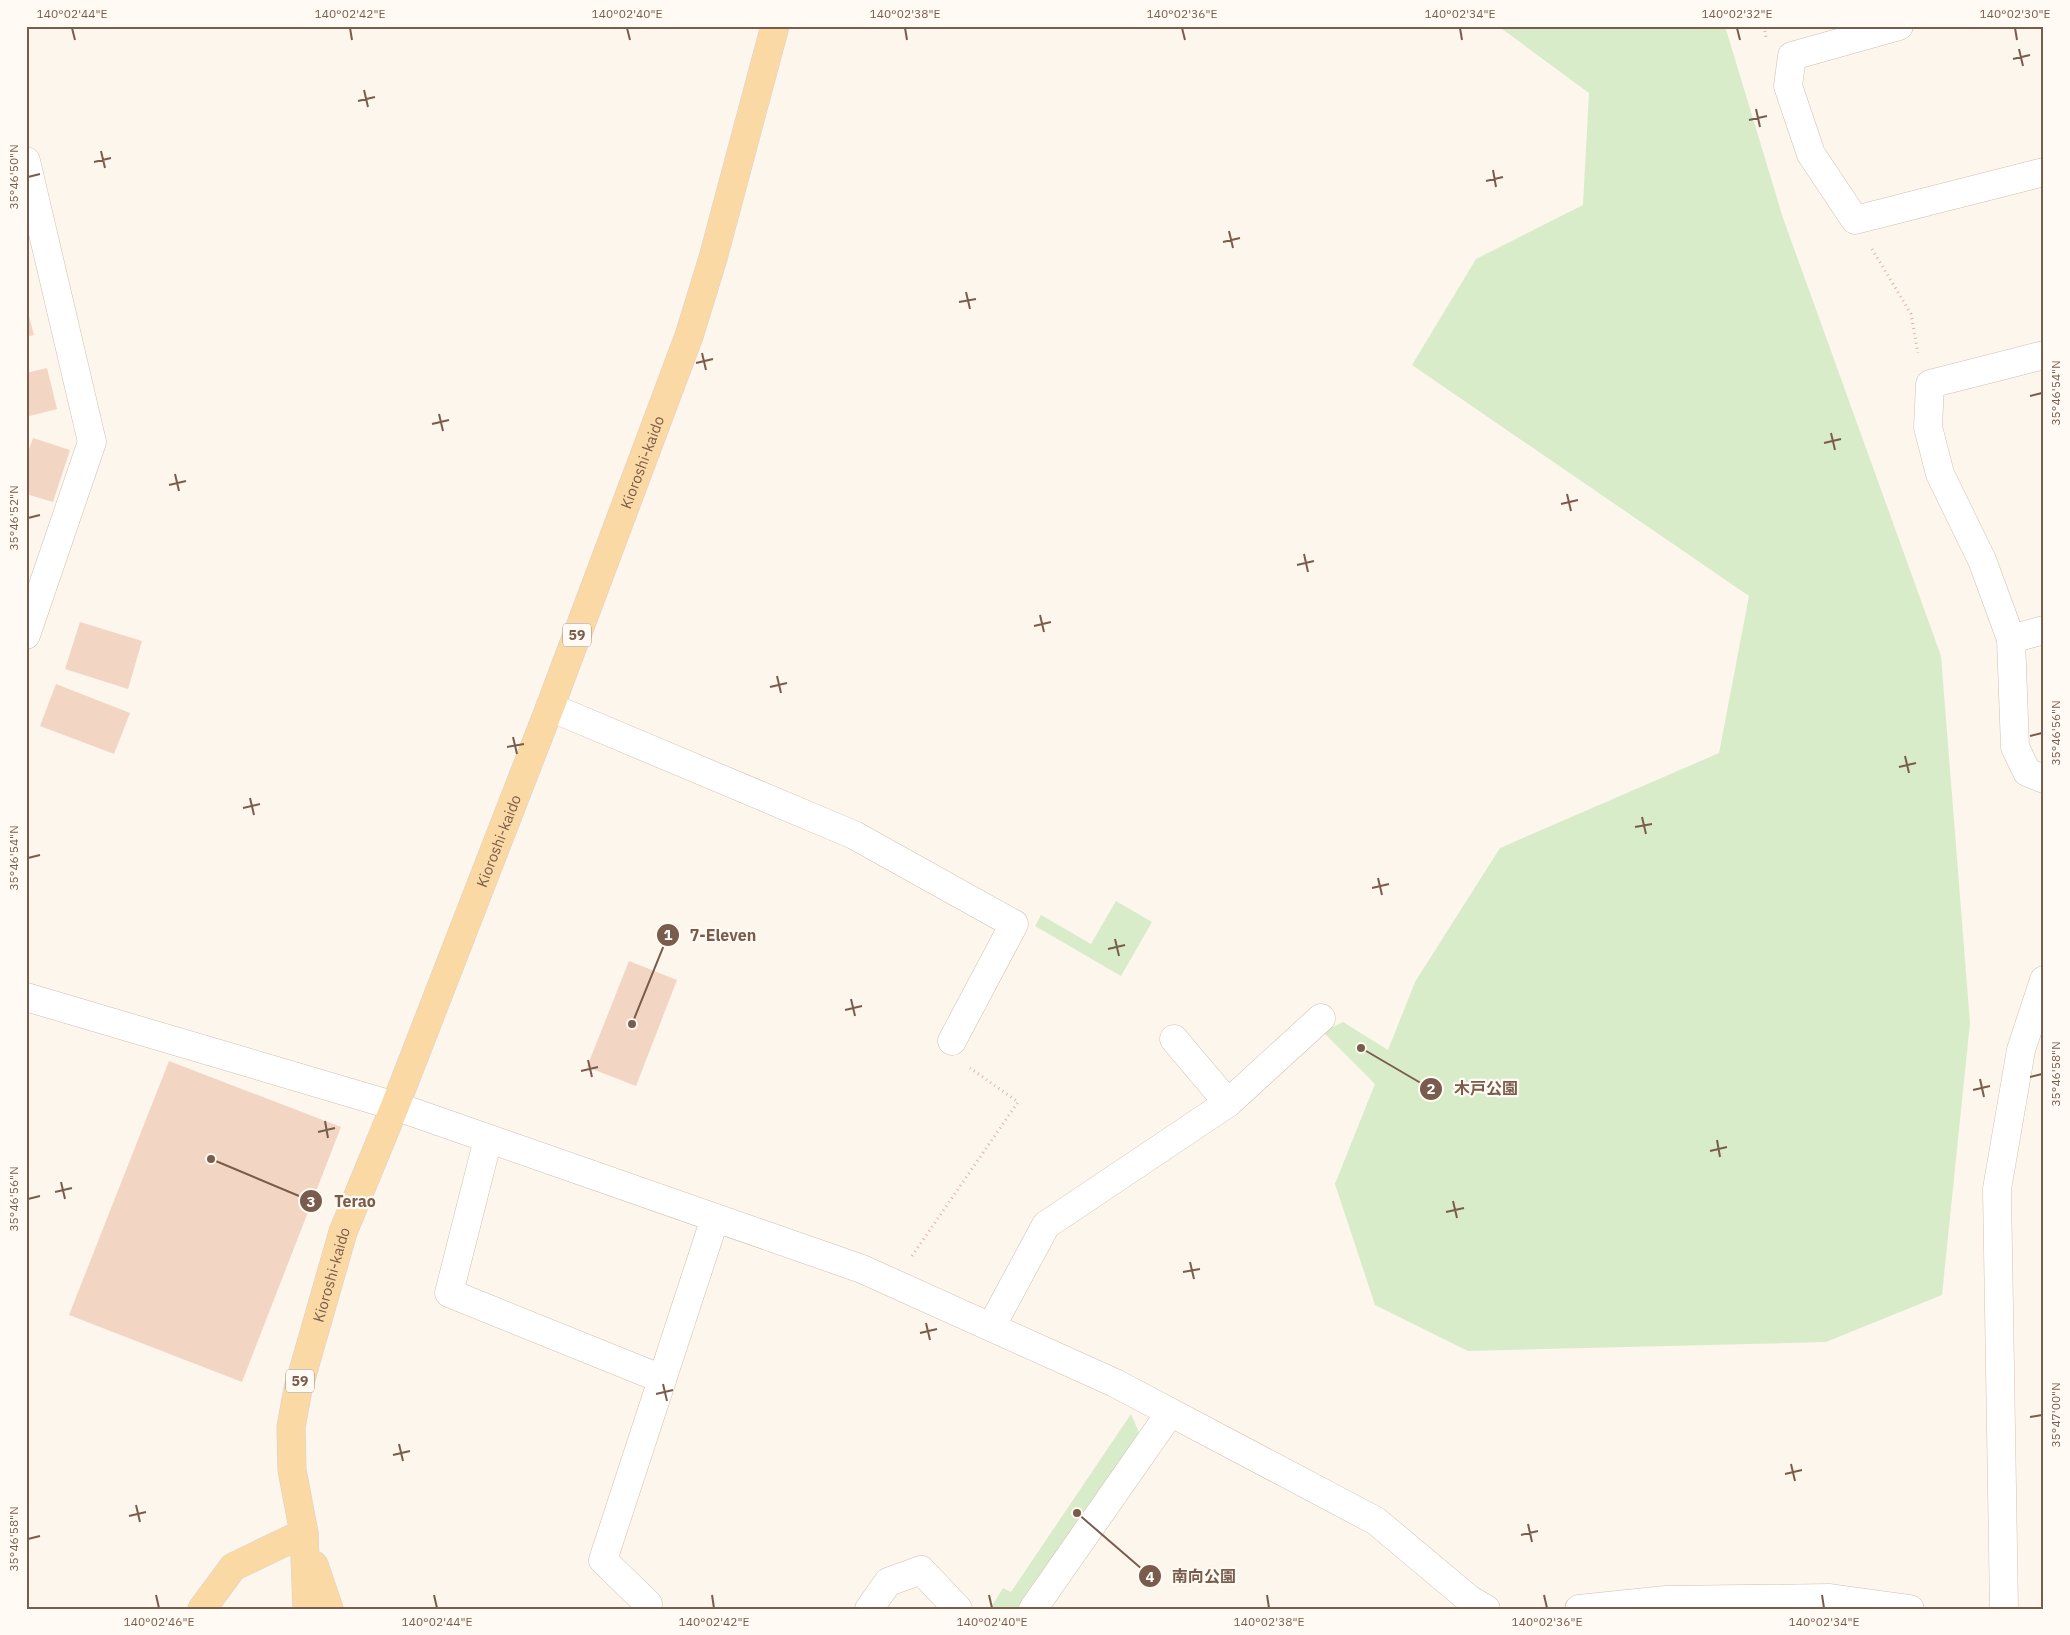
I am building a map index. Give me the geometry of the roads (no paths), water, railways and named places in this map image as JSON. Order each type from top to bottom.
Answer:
[{"type":"main road","name":"Kioroshi-kaido","points":[[304,1533],[292,1470],[290,1427],[298,1389],[343,1232],[395,1106],[550,707],[688,336],[714,258],[775,26]]},
{"type":"main road","points":[[202,1609],[232,1567],[304,1533]]},
{"type":"main road","name":"59","points":[[304,1533],[308,1609]]},
{"type":"main road","name":"59","points":[[304,1533],[329,1609]]},
{"type":"street","points":[[1899,26],[1792,56],[1788,86],[1811,154],[1855,220],[2044,172]]},
{"type":"street","points":[[26,162],[92,442],[26,635]]},
{"type":"street","points":[[2044,355],[1930,384],[1928,427],[1940,474],[1982,560],[2011,640],[2015,747],[2027,772],[2044,779]]},
{"type":"street","points":[[2011,640],[2044,630]]},
{"type":"street","points":[[550,707],[854,835],[1014,924],[952,1041]]},
{"type":"street","points":[[2004,1609],[1997,1189],[2021,1050],[2044,980]]},
{"type":"street","points":[[26,997],[395,1106],[862,1270],[1114,1383],[1376,1521],[1469,1600],[1486,1609]]},
{"type":"street","points":[[991,1327],[1046,1225],[1228,1103],[1321,1018]]},
{"type":"street","points":[[1174,1039],[1228,1103]]},
{"type":"street","points":[[488,1139],[449,1293],[662,1379]]},
{"type":"street","points":[[648,1604],[603,1560],[715,1218]]},
{"type":"street","points":[[1033,1609],[1170,1413]]},
{"type":"street","points":[[869,1609],[888,1582],[920,1570],[958,1609]]},
{"type":"street","points":[[1579,1609],[1666,1600],[1830,1598],[1910,1609]]},
{"type":"place","name":"7-Eleven","points":[[632,1024]]},
{"type":"place","name":"木戸公園","points":[[1361,1048]]},
{"type":"place","name":"Terao","points":[[211,1159]]},
{"type":"place","name":"南向公園","points":[[1077,1513]]}]
